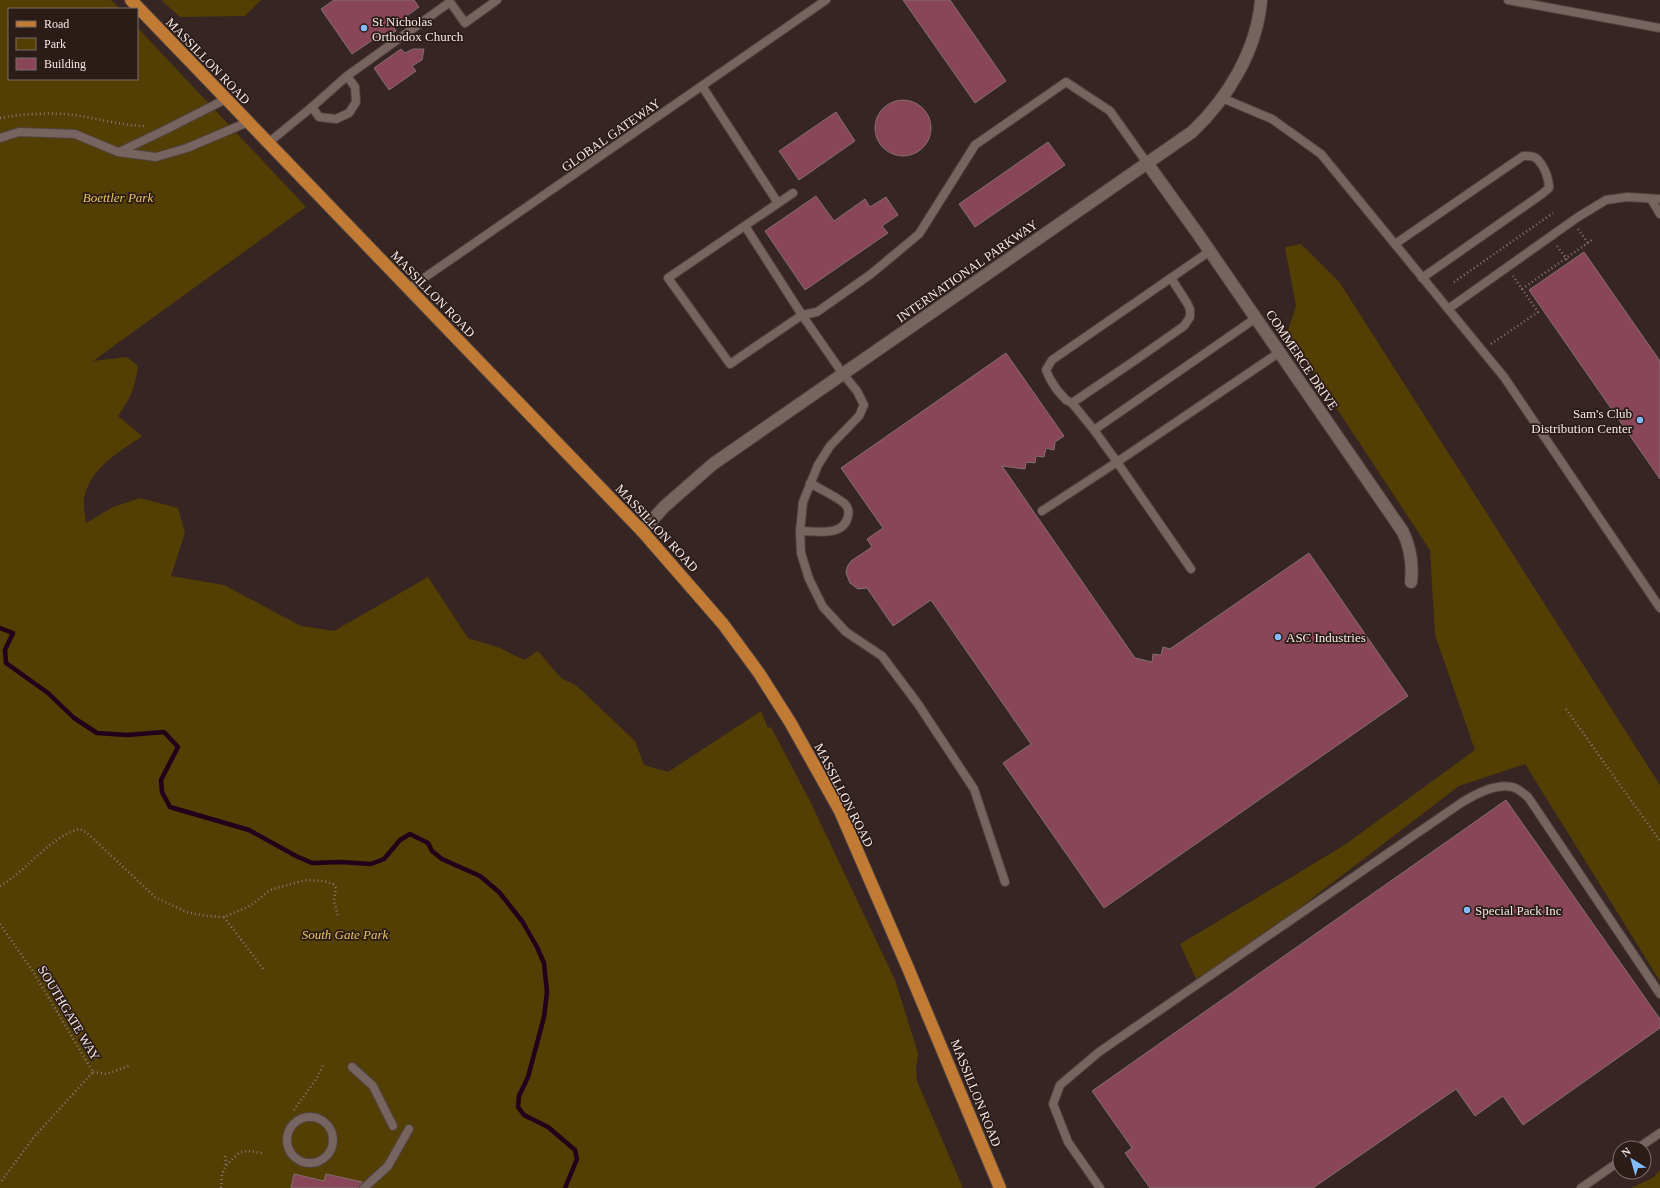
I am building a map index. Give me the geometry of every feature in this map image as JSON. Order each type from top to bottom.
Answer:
[{"type":"main road","name":"MASSILLON ROAD","points":[[131,0],[642,531],[698,592],[759,673],[790,722],[840,811],[908,968],[1000,1188]]},
{"type":"street","name":"INTERNATIONAL PARKWAY","points":[[642,531],[685,487],[713,464],[1192,132],[1222,98],[1240,70],[1253,39],[1261,0]]},
{"type":"street","name":"COMMERCE DRIVE","points":[[1147,163],[1210,251],[1403,532],[1408,543],[1411,557],[1411,582]]},
{"type":"lane","points":[[268,143],[347,76],[449,1],[465,23],[498,0]]},
{"type":"lane","name":"GLOBAL GATEWAY","points":[[408,289],[826,0]]},
{"type":"lane","points":[[1508,0],[1660,28]]},
{"type":"lane","points":[[312,107],[320,117],[336,119],[349,113],[356,102],[355,87],[347,76]]},
{"type":"lane","points":[[793,193],[668,278],[730,364],[802,315],[817,312],[871,274],[919,234],[976,145],[1066,82],[1110,111],[1147,163]]},
{"type":"lane","points":[[702,86],[778,203]]},
{"type":"lane","points":[[1222,98],[1272,119],[1321,154],[1504,377],[1660,608]]},
{"type":"lane","points":[[118,152],[226,99]]},
{"type":"lane","points":[[0,138],[19,132],[75,134],[118,152],[156,158],[187,148],[248,122]]},
{"type":"lane","points":[[1395,244],[1523,156],[1531,156],[1536,159],[1549,179],[1549,188],[1422,278]]},
{"type":"lane","points":[[1448,309],[1572,221],[1606,200],[1627,197],[1660,199]]},
{"type":"lane","points":[[1650,199],[1660,214]]},
{"type":"lane","points":[[745,226],[802,315],[843,374],[857,391],[864,405],[859,416],[830,446],[818,465],[810,483],[804,502],[800,531],[801,553],[809,579],[823,607],[846,632],[882,656],[918,704],[974,789],[1005,882]]},
{"type":"lane","points":[[1191,569],[1094,430],[1072,403],[1066,400],[1057,390],[1046,370],[1052,360],[1210,251]]},
{"type":"lane","points":[[1072,403],[1184,326],[1190,316],[1190,309],[1171,278]]},
{"type":"lane","points":[[1094,430],[1256,318]]},
{"type":"lane","points":[[1042,511],[1280,352]]},
{"type":"lane","points":[[800,531],[830,532],[840,529],[847,521],[849,512],[845,504],[810,483]]},
{"type":"lane","points":[[1100,1188],[1068,1142],[1053,1104],[1060,1085],[1105,1048],[1461,803],[1482,791],[1510,786],[1528,797],[1660,994]]},
{"type":"lane","points":[[352,1068],[374,1086],[393,1126]]},
{"type":"lane","points":[[307,1117],[315,1118],[322,1120],[328,1125],[332,1132],[332,1147],[329,1154],[316,1163],[301,1162],[290,1152],[287,1137],[290,1130],[300,1120],[307,1117]]},
{"type":"lane","points":[[364,1188],[388,1166],[409,1130]]},
{"type":"lane","points":[[1650,1140],[1660,1133]]},
{"type":"lane","points":[[1581,1188],[1612,1167]]},
{"type":"path","points":[[0,118],[19,115],[72,114],[134,126],[147,126]]},
{"type":"path","points":[[1454,282],[1553,213]]},
{"type":"path","points":[[1572,221],[1588,243]]},
{"type":"path","points":[[1522,289],[1592,240]]},
{"type":"path","points":[[1482,350],[1538,312],[1507,267]]},
{"type":"path","points":[[1566,709],[1660,841]]},
{"type":"path","points":[[0,886],[25,867],[57,839],[70,831],[79,829],[86,832],[155,897],[186,912],[206,916],[224,917],[250,906],[270,890],[305,880],[324,881],[333,884],[336,888],[334,900],[338,917]]},
{"type":"path","points":[[224,917],[264,970]]},
{"type":"path","name":"SOUTHGATE WAY","points":[[0,924],[32,970],[93,1072],[34,1137],[0,1183]]},
{"type":"path","points":[[93,1072],[107,1074],[131,1065]]},
{"type":"path","points":[[294,1110],[317,1078],[323,1065]]},
{"type":"path","points":[[222,1188],[222,1174],[226,1165],[240,1152],[248,1151],[262,1153]]},
{"type":"path","points":[[225,1153],[226,1165]]},
{"type":"green space","name":"South Gate Park","points":[[0,0],[111,0],[119,8],[8,8],[8,80],[138,80],[138,28],[306,207],[93,361],[127,357],[138,366],[132,392],[118,416],[142,436],[115,455],[99,469],[93,478],[84,498],[86,523],[113,507],[140,498],[178,508],[185,533],[171,576],[224,585],[301,626],[334,631],[428,577],[468,638],[500,648],[524,660],[538,651],[561,678],[577,686],[635,741],[644,765],[668,772],[761,711],[768,728],[771,727],[810,801],[895,980],[918,1053],[916,1069],[917,1081],[963,1188],[0,1188]]},
{"type":"green space","points":[[161,0],[261,0],[245,16],[180,17]]},
{"type":"green space","points":[[1301,244],[1340,283],[1660,785],[1660,981],[1525,764],[1459,786],[1259,939],[1196,979],[1180,944],[1343,846],[1475,750],[1435,635],[1430,550],[1287,333],[1296,306],[1285,247]]},
{"type":"green space","points":[[1660,1170],[1660,1188],[1631,1188],[1648,1180],[1652,1180]]},
{"type":"building","name":"St Nicholas Orthodox Church","points":[[334,0],[414,0],[419,7],[393,26],[396,31],[384,40],[380,35],[352,54],[321,9]]},
{"type":"building","points":[[903,0],[950,0],[1006,81],[975,103]]},
{"type":"building","points":[[401,49],[405,53],[413,49],[424,49],[422,60],[412,66],[416,71],[389,90],[374,68]]},
{"type":"building","points":[[903,100],[914,103],[923,108],[928,117],[931,128],[928,139],[923,148],[914,153],[903,156],[892,153],[883,148],[878,139],[875,128],[878,117],[883,108],[892,103]]},
{"type":"building","points":[[836,112],[855,141],[799,180],[779,151]]},
{"type":"building","points":[[1048,142],[1065,165],[975,227],[959,204]]},
{"type":"building","points":[[816,196],[834,221],[865,199],[870,207],[886,197],[898,215],[882,226],[888,233],[805,290],[765,231]]},
{"type":"building","name":"Sam's Club Distribution Center","points":[[1584,252],[1660,361],[1660,479],[1529,290]]},
{"type":"building","name":"ASC Industries","points":[[1006,353],[1064,436],[1055,442],[1054,450],[1046,448],[1044,457],[1036,456],[1035,463],[1026,462],[1025,469],[1002,466],[1135,658],[1152,662],[1153,654],[1161,655],[1163,647],[1170,649],[1309,553],[1408,696],[1104,908],[1003,763],[1031,744],[931,600],[893,626],[867,588],[858,589],[850,583],[846,573],[847,567],[851,561],[872,547],[867,539],[883,528],[841,468]]},
{"type":"building","name":"Special Pack Inc","points":[[1506,800],[1660,1019],[1660,1028],[1523,1125],[1503,1096],[1475,1116],[1456,1089],[1313,1188],[1150,1188],[1125,1153],[1132,1148],[1092,1091]]},
{"type":"building","points":[[294,1174],[324,1181],[326,1174],[362,1182],[359,1188],[291,1188]]},
{"type":"waterway","points":[[0,628],[13,633],[5,650],[6,663],[48,693],[74,718],[97,733],[127,735],[164,732],[178,747],[161,780],[162,792],[170,807],[249,830],[296,856],[312,863],[341,862],[371,864],[384,859],[400,840],[410,834],[428,843],[432,851],[442,859],[480,876],[499,892],[522,921],[537,947],[544,963],[547,992],[544,1017],[528,1077],[519,1096],[518,1107],[524,1115],[548,1127],[575,1150],[577,1159],[565,1188]]},
{"type":"place","name":"St Nicholas Orthodox Church","points":[[364,28]]},
{"type":"place","name":"Sam's Club Distribution Center","points":[[1640,420]]},
{"type":"place","name":"ASC Industries","points":[[1278,637]]},
{"type":"place","name":"Special Pack Inc","points":[[1467,910]]},
{"type":"park label","name":"Boettler Park","points":[[118,197]]}]
